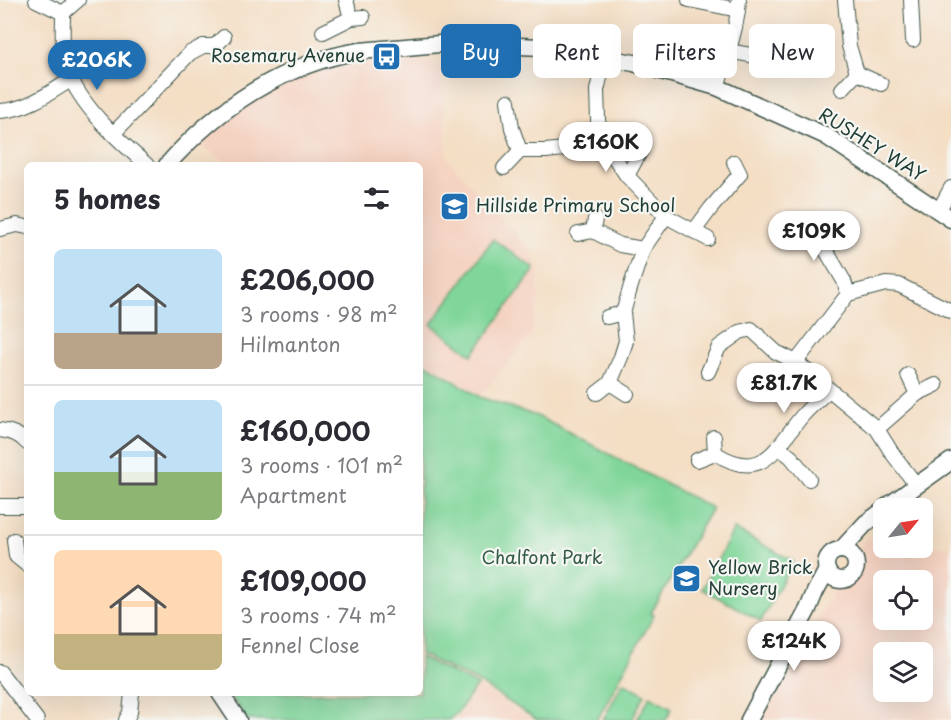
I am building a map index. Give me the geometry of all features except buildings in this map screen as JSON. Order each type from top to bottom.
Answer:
[{"type":"street","points":[[36,0],[63,13]]},
{"type":"street","points":[[78,0],[63,13],[62,45],[66,68],[88,106],[101,122],[144,162]]},
{"type":"street","points":[[323,33],[357,18],[346,0]]},
{"type":"street","points":[[689,0],[739,5],[734,24]]},
{"type":"street","points":[[845,0],[849,46],[857,73],[880,84]]},
{"type":"street","points":[[911,0],[913,40]]},
{"type":"street","name":"RUSHEY WAY","points":[[170,162],[201,130],[245,96],[318,61],[346,53],[451,43],[533,46]]},
{"type":"street","points":[[114,133],[190,53],[203,46],[219,47]]},
{"type":"street","name":"RUSHEY WAY","points":[[621,60],[717,87],[826,136],[945,215]]},
{"type":"street","points":[[842,89],[857,73]]},
{"type":"street","points":[[600,78],[597,90],[601,138],[627,176],[666,216],[708,239]]},
{"type":"street","points":[[717,87],[720,78]]},
{"type":"street","points":[[0,111],[25,106],[72,80]]},
{"type":"street","points":[[513,109],[512,128],[520,151]]},
{"type":"street","points":[[504,168],[520,151],[573,148],[601,138]]},
{"type":"street","points":[[627,176],[641,150]]},
{"type":"street","points":[[693,231],[742,170]]},
{"type":"street","points":[[945,215],[951,188]]},
{"type":"street","points":[[597,393],[610,383],[621,357],[626,340],[623,313],[643,249],[666,216]]},
{"type":"street","points":[[0,229],[16,225],[24,226]]},
{"type":"street","points":[[578,234],[594,225],[620,245],[643,249]]},
{"type":"street","points":[[812,227],[844,281],[848,294]]},
{"type":"street","points":[[796,362],[848,294],[886,284],[899,285],[951,311]]},
{"type":"street","points":[[606,317],[623,313]]},
{"type":"street","points":[[708,372],[719,347],[740,332],[751,329],[776,352],[796,362],[877,429],[917,486]]},
{"type":"street","points":[[908,375],[917,394]]},
{"type":"street","points":[[610,383],[627,394]]},
{"type":"street","points":[[877,429],[917,394],[936,385]]},
{"type":"street","points":[[715,453],[728,461],[750,465],[762,462],[778,447],[804,414],[829,390]]},
{"type":"street","points":[[0,430],[24,435]]},
{"type":"street","points":[[714,437],[715,453]]},
{"type":"street","points":[[778,447],[791,457],[809,479]]},
{"type":"street","points":[[697,460],[715,453]]},
{"type":"street","points":[[900,498],[951,461]]},
{"type":"street","points":[[0,506],[24,506]]},
{"type":"street","points":[[847,553],[866,523],[873,518]]},
{"type":"street","points":[[14,540],[16,556],[24,563]]},
{"type":"street","points":[[749,720],[808,609],[827,570],[829,556],[836,551],[847,553],[856,564],[854,572],[808,609]]},
{"type":"street","points":[[827,570],[833,577],[842,580]]},
{"type":"street","points":[[1,674],[37,720]]},
{"type":"street","points":[[126,720],[130,712],[132,696]]},
{"type":"street","points":[[222,696],[238,720]]},
{"type":"shaded area","name":"Hillside Primary School","points":[[404,57],[441,65],[447,159],[529,248],[538,268],[539,299],[531,335],[481,395],[423,359],[423,162],[226,162],[199,144],[242,104],[334,61]]},
{"type":"shaded area","points":[[867,537],[873,538],[873,558],[933,558],[933,545],[951,547],[951,720],[761,720],[843,575],[852,576],[862,570],[865,561],[859,547]]},
{"type":"shaded area","points":[[477,685],[532,720],[454,720],[461,714]]},
{"type":"green space","points":[[493,239],[535,269],[472,355],[431,324]]},
{"type":"green space","name":"Chalfont Park","points":[[423,362],[480,397],[537,416],[712,508],[651,613],[654,615],[597,720],[537,720],[478,682],[423,655]]},
{"type":"green space","points":[[734,529],[793,561],[761,621],[702,589]]},
{"type":"green space","points":[[423,658],[477,685],[458,712],[449,720],[247,720],[230,696],[423,696]]},
{"type":"green space","points":[[623,682],[645,694],[632,720],[603,720]]},
{"type":"green space","points":[[650,696],[672,708],[666,720],[637,720]]},
{"type":"place","name":"Rosemary Avenue","points":[[386,56]]},
{"type":"place","name":"Hillside Primary School","points":[[455,206]]},
{"type":"place","name":"Yellow Brick Nursery","points":[[687,578]]}]
